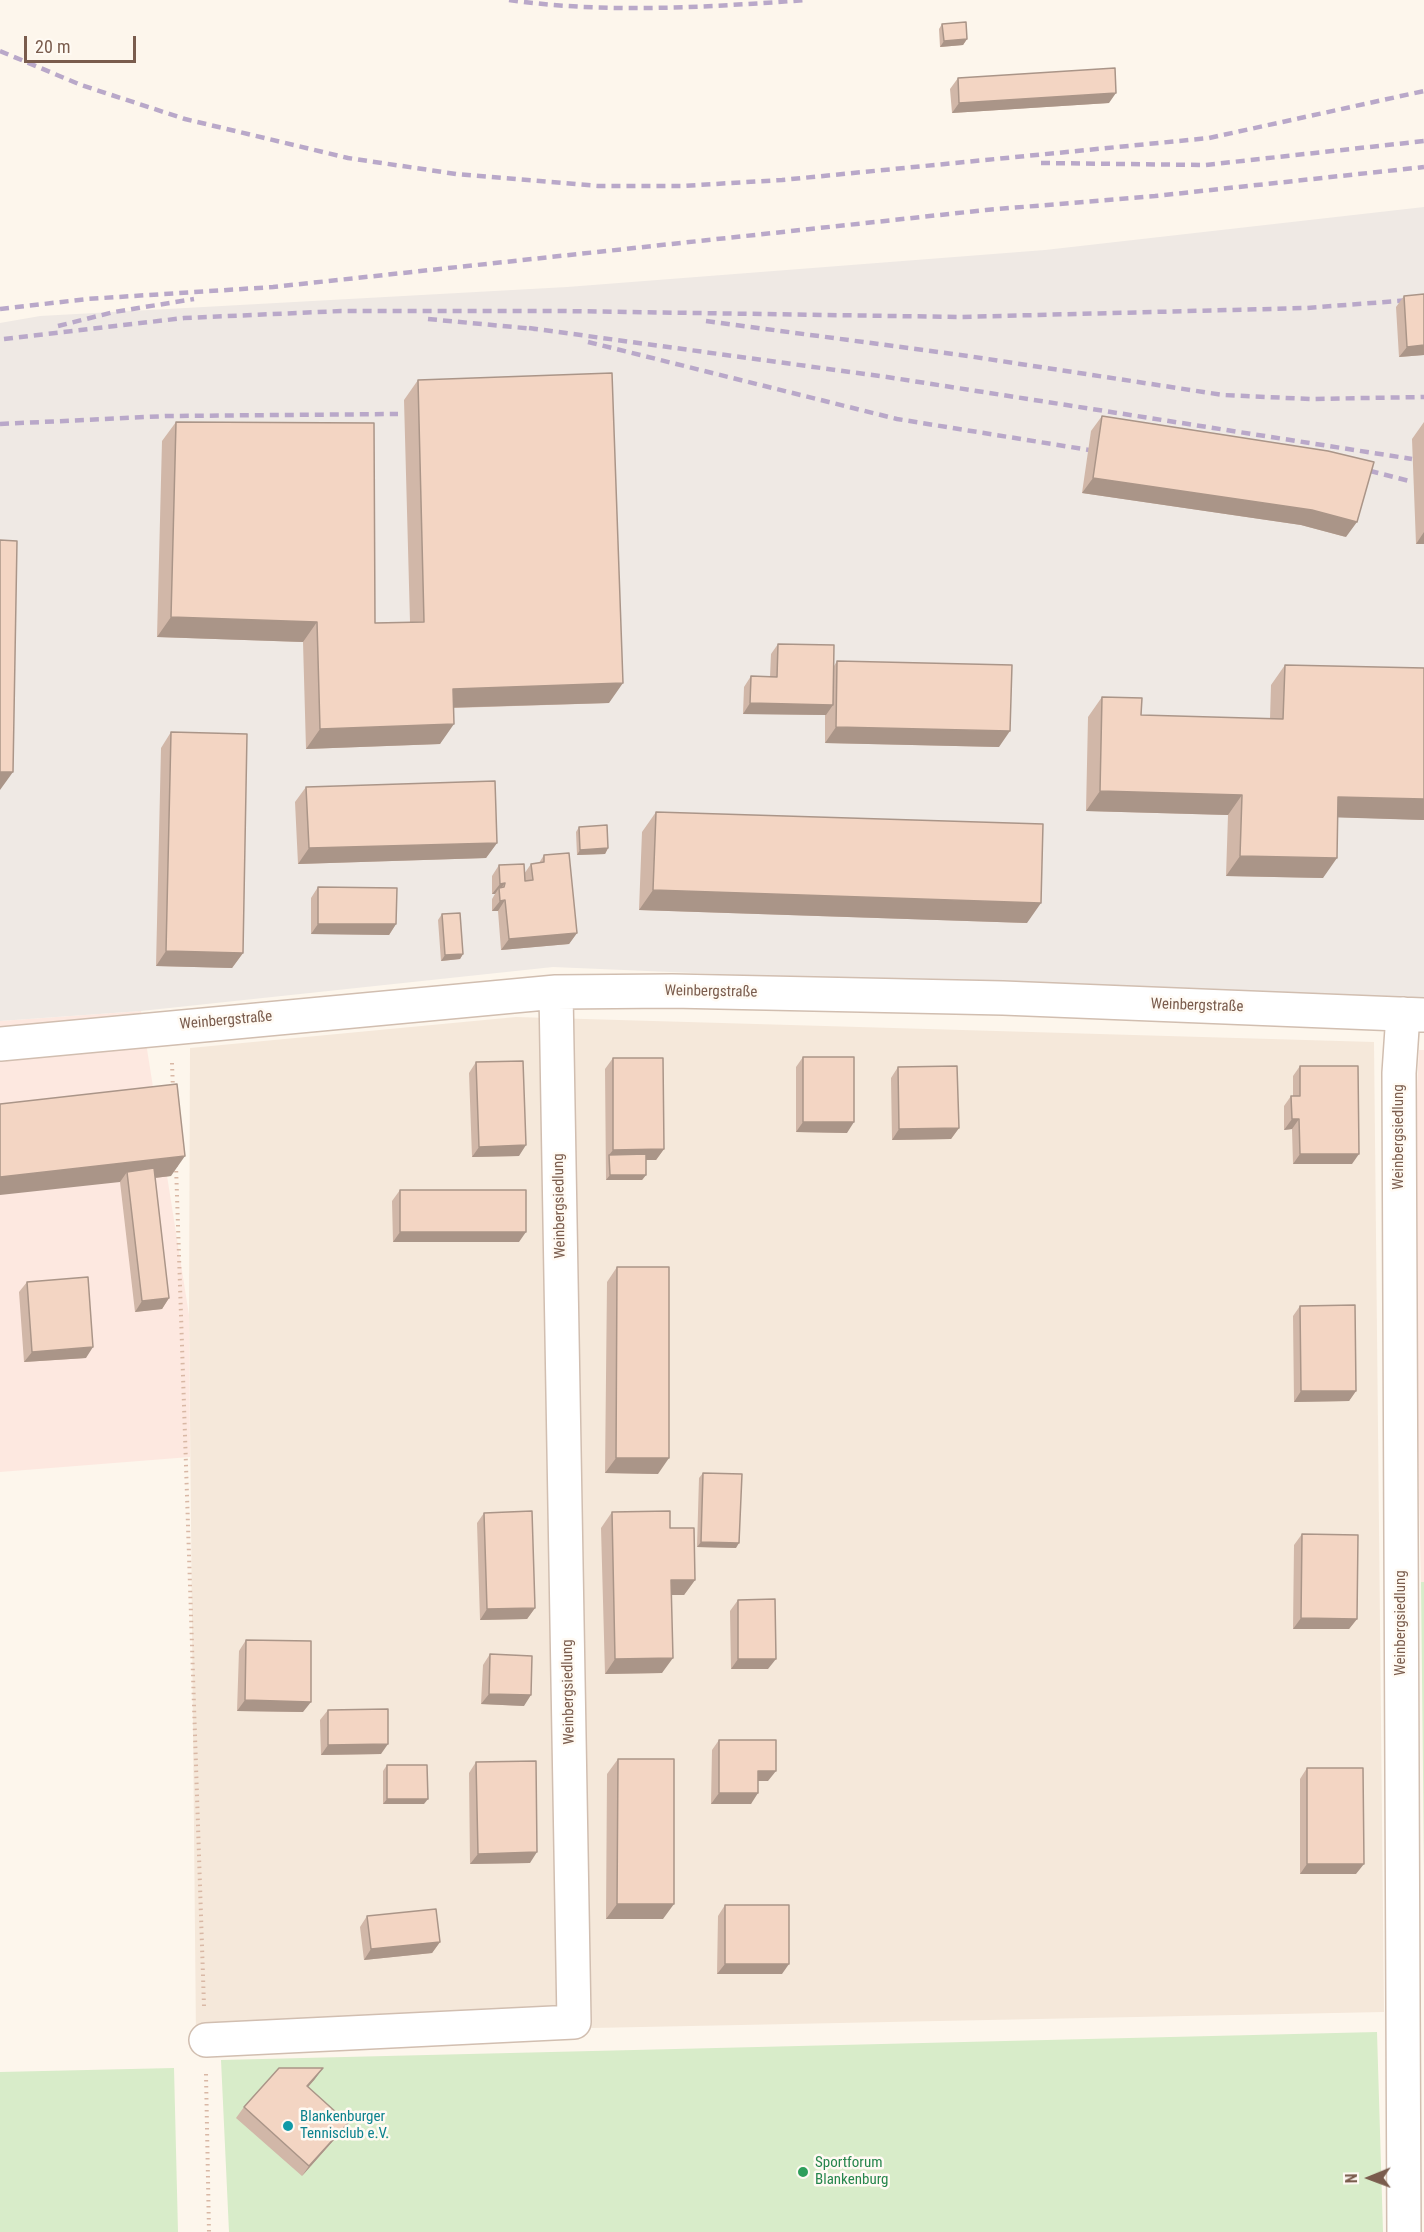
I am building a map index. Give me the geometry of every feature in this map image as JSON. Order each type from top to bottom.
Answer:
[{"type":"street","name":"Weinbergstraße","points":[[0,1044],[171,1026],[556,992],[672,991],[1002,998],[1413,1015]]},
{"type":"street","name":"Weinbergsiedlung","points":[[206,2040],[574,2022],[556,992]]},
{"type":"street","name":"Weinbergsiedlung","points":[[1404,2232],[1399,1096],[1413,1015]]},
{"type":"path","points":[[171,1026],[174,1097]]},
{"type":"path","points":[[176,1157],[206,2040],[209,2232]]},
{"type":"shaded area","points":[[1424,207],[1424,1004],[553,967],[141,1011],[0,1021],[0,323],[40,316],[567,287],[1045,250]]},
{"type":"shaded area","points":[[141,1011],[189,1315],[190,1457],[0,1472],[0,1021]]},
{"type":"shaded area","points":[[516,1017],[1374,1042],[1384,2012],[196,2036],[189,1315],[190,1048]]},
{"type":"shaded area","points":[[1419,1050],[1424,1050],[1424,1582],[1421,1582],[1412,1188]]},
{"type":"green space","points":[[1421,1582],[1424,1582],[1424,1869]]},
{"type":"green space","name":"Sportforum Blankenburg","points":[[1377,2032],[1383,2232],[229,2232],[221,2060]]},
{"type":"green space","points":[[174,2068],[178,2232],[0,2232],[0,2072]]},
{"type":"building","points":[[966,22],[967,39],[944,41],[942,24]]},
{"type":"building","points":[[1115,68],[1116,93],[959,103],[958,78]]},
{"type":"building","points":[[1424,294],[1424,345],[1407,347],[1404,296]]},
{"type":"building","points":[[612,373],[623,683],[453,689],[454,724],[320,729],[317,622],[171,617],[176,422],[374,423],[375,623],[424,622],[418,380]]},
{"type":"building","points":[[1102,416],[1328,451],[1374,462],[1357,522],[1312,510],[1093,478]]},
{"type":"building","points":[[0,540],[17,541],[13,772],[0,772]]},
{"type":"building","points":[[778,644],[834,645],[833,705],[750,703],[751,676],[777,677]]},
{"type":"building","points":[[837,661],[1012,665],[1010,731],[836,727]]},
{"type":"building","points":[[1285,665],[1424,668],[1424,799],[1338,797],[1337,858],[1240,856],[1242,795],[1100,791],[1102,697],[1142,698],[1141,715],[1283,719]]},
{"type":"building","points":[[171,732],[247,734],[243,953],[166,951]]},
{"type":"building","points":[[495,781],[497,843],[309,848],[306,787]]},
{"type":"building","points":[[656,812],[1043,824],[1041,903],[653,890]]},
{"type":"building","points":[[607,825],[608,848],[580,850],[579,827]]},
{"type":"building","points":[[569,853],[577,933],[509,939],[505,900],[500,901],[499,888],[504,887],[505,883],[500,884],[499,865],[524,864],[525,881],[533,880],[531,864],[544,862],[544,855]]},
{"type":"building","points":[[318,887],[397,888],[396,924],[318,924]]},
{"type":"building","points":[[460,913],[463,954],[445,955],[442,914]]},
{"type":"building","points":[[803,1057],[854,1057],[854,1122],[803,1122]]},
{"type":"building","points":[[613,1058],[663,1058],[664,1149],[613,1150]]},
{"type":"building","points":[[523,1061],[526,1145],[479,1147],[476,1062]]},
{"type":"building","points":[[957,1066],[959,1128],[899,1129],[898,1067]]},
{"type":"building","points":[[1300,1066],[1358,1066],[1359,1154],[1300,1154],[1299,1119],[1292,1119],[1291,1096],[1300,1096]]},
{"type":"building","points":[[177,1084],[185,1156],[0,1177],[0,1104]]},
{"type":"building","points":[[646,1154],[646,1175],[610,1175],[609,1155]]},
{"type":"building","points":[[154,1168],[169,1298],[142,1301],[127,1172]]},
{"type":"building","points":[[400,1190],[526,1190],[526,1232],[400,1232]]},
{"type":"building","points":[[617,1267],[669,1267],[669,1458],[616,1458]]},
{"type":"building","points":[[88,1277],[93,1347],[32,1352],[27,1282]]},
{"type":"building","points":[[1355,1305],[1356,1391],[1301,1391],[1300,1306]]},
{"type":"building","points":[[703,1473],[742,1474],[739,1543],[701,1542]]},
{"type":"building","points":[[532,1511],[535,1608],[487,1609],[484,1513]]},
{"type":"building","points":[[670,1511],[670,1528],[694,1528],[695,1580],[671,1580],[673,1658],[615,1659],[612,1512]]},
{"type":"building","points":[[1302,1534],[1358,1535],[1357,1619],[1301,1618]]},
{"type":"building","points":[[775,1599],[776,1659],[738,1659],[738,1600]]},
{"type":"building","points":[[246,1640],[311,1641],[311,1702],[245,1700]]},
{"type":"building","points":[[490,1654],[532,1656],[531,1695],[489,1694]]},
{"type":"building","points":[[388,1709],[388,1744],[328,1745],[328,1710]]},
{"type":"building","points":[[719,1740],[776,1740],[776,1771],[758,1771],[758,1793],[719,1793]]},
{"type":"building","points":[[618,1759],[674,1759],[674,1904],[617,1904]]},
{"type":"building","points":[[536,1761],[537,1852],[478,1854],[476,1762]]},
{"type":"building","points":[[387,1765],[427,1765],[428,1799],[387,1799]]},
{"type":"building","points":[[1307,1768],[1363,1768],[1364,1864],[1307,1864]]},
{"type":"building","points":[[725,1905],[789,1905],[789,1964],[725,1964]]},
{"type":"building","points":[[436,1909],[440,1942],[371,1949],[367,1916]]},
{"type":"building","name":"Blankenburger Tennisclub e.V.","points":[[279,2068],[323,2068],[307,2086],[348,2123],[309,2166],[244,2107]]},
{"type":"railway","points":[[509,0],[621,8],[695,7],[807,0]]},
{"type":"railway","points":[[0,51],[81,85],[185,119],[348,158],[456,174],[598,186],[681,186],[782,180],[1209,138],[1424,91]]},
{"type":"railway","points":[[1041,163],[1205,165],[1424,141]]},
{"type":"railway","points":[[0,309],[87,299],[273,287],[986,210],[1155,196],[1424,167]]},
{"type":"railway","points":[[58,326],[114,312],[194,299]]},
{"type":"railway","points":[[4,339],[184,318],[341,311],[563,311],[960,317],[1306,308],[1424,299]]},
{"type":"railway","points":[[428,319],[535,329]]},
{"type":"railway","points":[[706,321],[968,356],[1223,395],[1310,399],[1424,397]]},
{"type":"railway","points":[[529,328],[887,377],[1412,459]]},
{"type":"railway","points":[[588,342],[897,419],[1089,450]]},
{"type":"railway","points":[[0,424],[167,416],[398,414]]},
{"type":"railway","points":[[1355,467],[1413,482]]},
{"type":"place","name":"Blankenburger Tennisclub e.V.","points":[[288,2126]]},
{"type":"place","name":"Sportforum Blankenburg","points":[[803,2172]]}]
